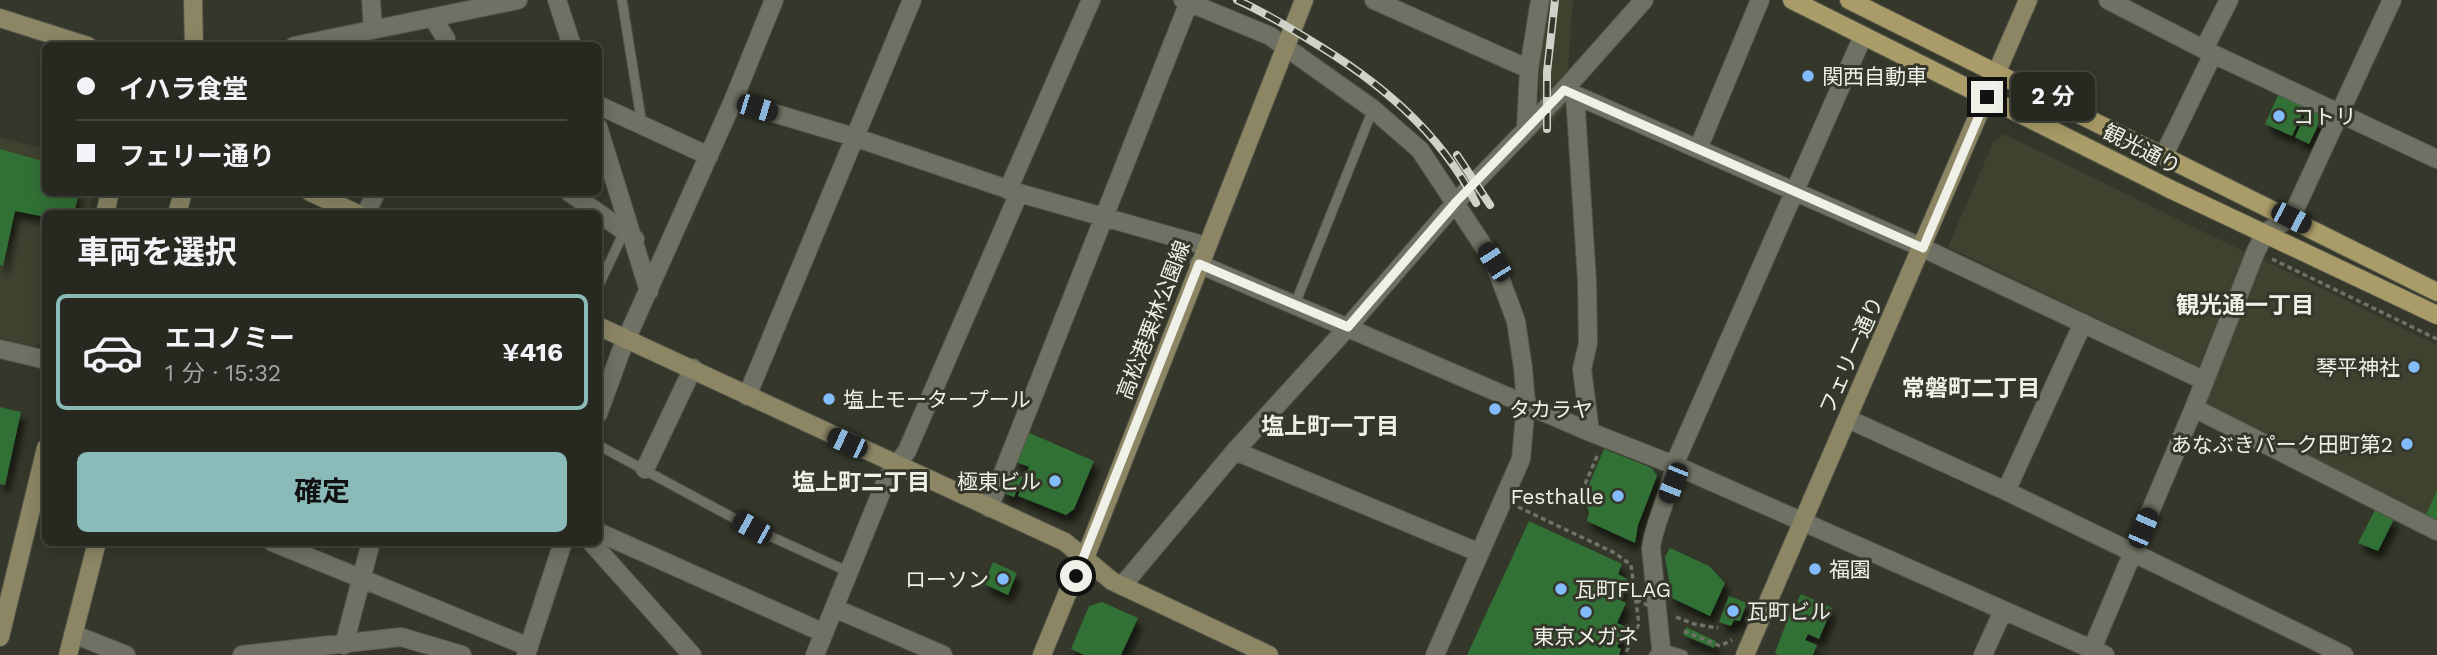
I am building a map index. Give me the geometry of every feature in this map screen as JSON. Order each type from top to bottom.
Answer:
[{"type":"main road","name":"観光通り","points":[[1792,0],[2170,190],[2266,232],[2437,315]]},
{"type":"main road","name":"観光通り","points":[[1849,0],[2437,292]]},
{"type":"street","points":[[193,0],[194,42]]},
{"type":"street","points":[[371,0],[373,29]]},
{"type":"street","points":[[313,42],[518,0]]},
{"type":"street","points":[[557,0],[571,42]]},
{"type":"street","points":[[602,403],[626,339],[709,156],[774,0]]},
{"type":"street","points":[[747,396],[912,0]]},
{"type":"street","points":[[815,655],[887,478],[907,452],[1091,0]]},
{"type":"street","name":"高松港栗林公園線","points":[[1042,655],[1067,594],[1086,558],[1304,0]]},
{"type":"street","points":[[1374,0],[1529,69]]},
{"type":"street","points":[[1526,129],[1529,69],[1540,0]]},
{"type":"street","points":[[1122,586],[1235,451],[1348,327],[1456,202],[1526,129],[1570,92],[1644,0]]},
{"type":"street","points":[[1698,149],[1760,0]]},
{"type":"street","name":"フェリー通り","points":[[1745,655],[2028,0]]},
{"type":"street","points":[[2108,0],[2209,52],[2437,159]]},
{"type":"street","points":[[2164,155],[2229,0]]},
{"type":"street","points":[[1199,264],[1590,432],[1674,465],[2099,652],[2132,552],[2266,232],[2291,218],[2392,0]]},
{"type":"street","points":[[989,508],[1105,219],[1186,1],[1270,36],[1373,109],[1420,150],[1494,262],[1516,321],[1526,404],[1521,459],[1435,655]]},
{"type":"street","points":[[0,18],[75,42]]},
{"type":"street","points":[[433,18],[449,42]]},
{"type":"street","points":[[1658,652],[1651,548],[1653,532],[1673,483],[1674,465],[1863,36]]},
{"type":"street","points":[[1570,92],[1923,248],[2205,381]]},
{"type":"street","points":[[1570,92],[1587,281],[1588,343],[1582,369],[1590,432]]},
{"type":"street","points":[[733,101],[854,137],[1014,192],[1206,246]]},
{"type":"street","points":[[602,107],[709,156]]},
{"type":"street","points":[[602,141],[629,236],[649,291]]},
{"type":"street","points":[[315,196],[329,207]]},
{"type":"street","points":[[574,196],[594,210]]},
{"type":"street","points":[[602,216],[629,236]]},
{"type":"street","points":[[2006,491],[2083,323]]},
{"type":"street","points":[[602,328],[1065,542],[1122,586],[1269,655]]},
{"type":"street","points":[[0,349],[42,359]]},
{"type":"street","points":[[645,469],[692,368]]},
{"type":"street","points":[[2194,408],[2437,531]]},
{"type":"street","points":[[1848,419],[2006,491],[2344,655]]},
{"type":"street","points":[[1235,451],[1480,553]]},
{"type":"street","points":[[0,637],[42,467]]},
{"type":"street","points":[[602,534],[824,633]]},
{"type":"street","points":[[68,655],[96,546]]},
{"type":"street","points":[[282,546],[527,651],[562,546]]},
{"type":"street","points":[[344,645],[370,546]]},
{"type":"street","points":[[596,546],[692,655]]},
{"type":"street","points":[[834,608],[943,655]]},
{"type":"street","points":[[1983,655],[2003,611]]},
{"type":"street","points":[[73,634],[126,655]]},
{"type":"street","points":[[242,655],[344,645],[382,647],[401,637],[461,655]]},
{"type":"lane","points":[[622,0],[642,126]]},
{"type":"lane","points":[[1294,304],[1373,109]]},
{"type":"lane","points":[[602,280],[629,236]]},
{"type":"lane","points":[[602,447],[752,528],[849,572]]},
{"type":"lane","points":[[1658,652],[1683,655]]},
{"type":"path","points":[[1586,484],[1599,451]]},
{"type":"path","points":[[1518,507],[1615,553],[1631,565],[1639,624],[1625,655]]},
{"type":"path","points":[[1636,600],[1657,609]]},
{"type":"path","points":[[1694,624],[1718,628]]},
{"type":"path","points":[[1684,631],[1720,646],[1732,640]]},
{"type":"shaded area","points":[[1547,0],[1573,0],[1565,107],[1541,137],[1539,72]]},
{"type":"shaded area","points":[[2004,134],[2245,252],[2199,367],[1948,247],[1993,143]]},
{"type":"shaded area","points":[[0,137],[42,148],[42,196],[93,196],[90,210],[42,210],[42,342],[33,346],[0,338]]},
{"type":"shaded area","points":[[2264,260],[2437,345],[2437,522],[2205,406],[2205,397]]},
{"type":"building","points":[[2279,93],[2306,105],[2292,136],[2265,124]]},
{"type":"building","points":[[2309,108],[2323,115],[2309,144],[2295,137]]},
{"type":"building","points":[[0,149],[42,161],[42,196],[78,196],[75,210],[42,210],[42,216],[15,211],[3,266],[0,265]]},
{"type":"building","points":[[0,407],[21,412],[5,485],[0,484]]},
{"type":"building","name":"極東ビル","points":[[1025,431],[1094,461],[1074,509],[1066,515],[1018,496],[1029,467],[1014,461]]},
{"type":"building","points":[[1604,449],[1652,468],[1657,476],[1638,525],[1635,543],[1587,521],[1589,513],[1584,496]]},
{"type":"building","points":[[1010,471],[1023,477],[1014,497],[1001,492]]},
{"type":"building","points":[[2437,490],[2437,522],[2425,517]]},
{"type":"building","points":[[2375,510],[2394,519],[2378,551],[2358,543]]},
{"type":"building","name":"瓦町FLAG","points":[[1529,521],[1622,564],[1618,574],[1627,579],[1618,599],[1626,603],[1617,623],[1626,627],[1617,647],[1621,649],[1619,655],[1467,655]]},
{"type":"building","points":[[1670,548],[1709,566],[1725,583],[1710,616],[1672,598],[1665,557]]},
{"type":"building","points":[[993,562],[1017,573],[1008,595],[984,584]]},
{"type":"building","points":[[1801,594],[1832,608],[1819,639],[1808,634],[1805,640],[1817,645],[1813,655],[1779,655],[1775,653],[1793,605],[1798,607],[1798,613],[1801,604],[1797,602]]},
{"type":"building","name":"瓦町ビル","points":[[1729,596],[1747,603],[1740,621],[1734,620],[1731,626],[1719,622]]},
{"type":"building","points":[[1102,602],[1138,618],[1121,655],[1084,655],[1071,649],[1089,606]]},
{"type":"building","points":[[1686,627],[1716,641],[1714,648],[1683,635]]},
{"type":"railway","points":[[1237,0],[1334,55],[1382,90],[1404,109],[1444,152],[1476,203]]},
{"type":"railway","points":[[1547,129],[1547,72],[1555,0]]},
{"type":"railway","points":[[1457,155],[1490,205]]},
{"type":"place","name":"関西自動車","points":[[1808,76]]},
{"type":"place","name":"コトリ","points":[[2279,116]]},
{"type":"place","name":"琴平神社","points":[[2414,367]]},
{"type":"place","name":"塩上モータープール","points":[[829,399]]},
{"type":"place","name":"タカラヤ","points":[[1495,409]]},
{"type":"place","name":"あなぶきパーク田町第2","points":[[2407,444]]},
{"type":"place","name":"極東ビル","points":[[1055,481]]},
{"type":"place","name":"Festhalle","points":[[1618,496]]},
{"type":"place","name":"福園","points":[[1815,569]]},
{"type":"place","name":"ローソン","points":[[1003,579]]},
{"type":"place","name":"瓦町FLAG","points":[[1561,589]]},
{"type":"place","name":"瓦町ビル","points":[[1733,611]]},
{"type":"place","name":"東京メガネ","points":[[1586,612]]},
{"type":"district","name":"観光通一丁目","points":[[2245,305]]},
{"type":"district","name":"常磐町二丁目","points":[[1971,388]]},
{"type":"district","name":"塩上町一丁目","points":[[1330,426]]},
{"type":"district","name":"塩上町二丁目","points":[[861,482]]},
{"type":"route","points":[[1076,576],[1086,558],[1199,264],[1348,327],[1476,180],[1564,90],[1923,248],[1987,97]]}]
